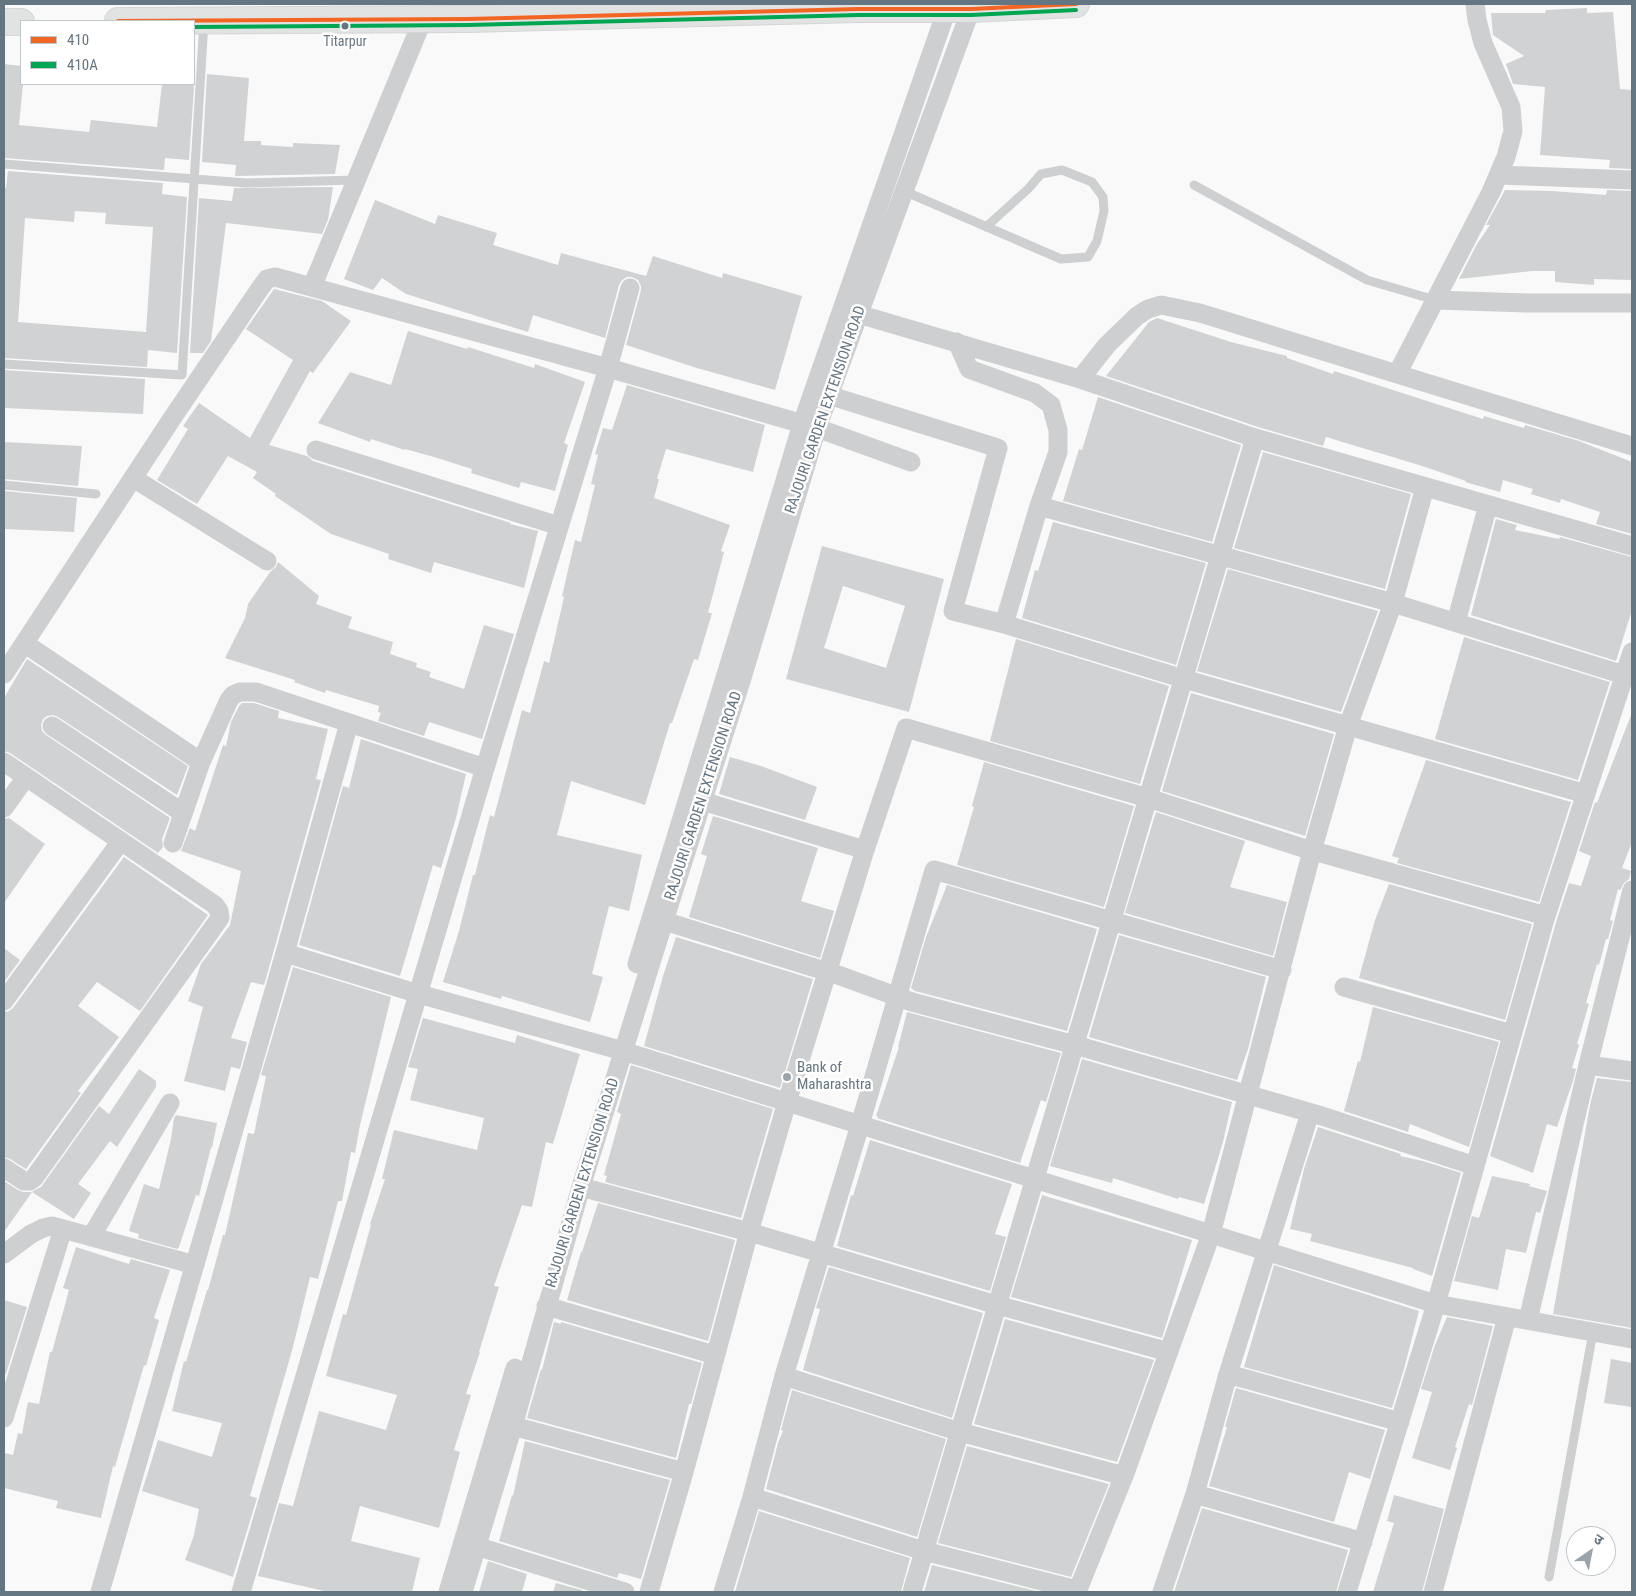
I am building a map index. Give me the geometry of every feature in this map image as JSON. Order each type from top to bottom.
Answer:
[{"type":"main road","points":[[195,20],[423,19],[1076,4]]},
{"type":"main road","points":[[4,22],[20,22]]},
{"type":"street","points":[[1397,374],[1499,175],[1513,131],[1511,107],[1483,44],[1475,4]]},
{"type":"street","name":"RAJOURI GARDEN EXTENSION ROAD","points":[[463,1592],[513,1426],[581,1187],[616,1049],[664,921],[742,678],[809,426],[828,395],[904,191],[959,8]]},
{"type":"street","name":"RAJOURI GARDEN EXTENSION ROAD","points":[[448,1592],[616,1049],[746,613],[809,426],[959,8]]},
{"type":"street","points":[[312,287],[423,19]]},
{"type":"street","points":[[1499,175],[1632,180]]},
{"type":"street","points":[[4,674],[132,478],[267,280],[275,277],[608,368],[809,426],[911,462]]},
{"type":"street","points":[[241,1592],[485,768],[608,368],[630,288]]},
{"type":"street","points":[[1436,300],[1632,303]]},
{"type":"street","points":[[1080,379],[1108,345],[1137,316],[1161,304],[1200,314],[1632,446]]},
{"type":"street","points":[[858,314],[1080,379],[1256,438],[1632,546]]},
{"type":"street","points":[[957,342],[969,369],[1035,393],[1050,405],[1058,430],[1058,452],[1039,506],[1004,624]]},
{"type":"street","points":[[828,395],[998,448],[954,611],[1586,794]]},
{"type":"street","points":[[912,1592],[1256,438]]},
{"type":"street","points":[[316,450],[559,526]]},
{"type":"street","points":[[132,478],[267,561]]},
{"type":"street","points":[[752,1497],[924,1551],[1077,1591],[1124,1476],[1211,1234],[1312,851],[1348,726],[1393,603],[1425,487]]},
{"type":"street","points":[[1456,622],[1488,505]]},
{"type":"street","points":[[1039,506],[1393,603],[1624,675]]},
{"type":"street","points":[[24,643],[201,762]]},
{"type":"street","points":[[1347,1592],[1436,1304],[1546,916],[1632,652]]},
{"type":"street","points":[[173,843],[201,762],[229,700],[233,695],[240,692],[256,692],[485,768]]},
{"type":"street","points":[[100,1592],[285,953],[349,723]]},
{"type":"street","points":[[52,726],[182,813]]},
{"type":"street","points":[[649,1592],[787,1102],[865,850],[906,728],[1148,798],[1312,851],[1546,916]]},
{"type":"street","points":[[4,762],[216,905],[220,918],[34,1178],[30,1182],[24,1181],[4,1168]]},
{"type":"street","points":[[4,808],[26,777]]},
{"type":"street","points":[[702,801],[865,850]]},
{"type":"street","points":[[4,1001],[121,842]]},
{"type":"street","points":[[723,1592],[752,1497],[784,1376],[898,997],[934,870],[1282,970]]},
{"type":"street","points":[[1528,1320],[1588,1065],[1632,890]]},
{"type":"street","points":[[664,921],[827,971],[912,1002],[1249,1094],[1475,1166]]},
{"type":"street","points":[[285,953],[419,994],[616,1049],[1436,1304],[1632,1339]]},
{"type":"street","points":[[1344,987],[1512,1034]]},
{"type":"street","points":[[1588,1065],[1632,1071]]},
{"type":"street","points":[[91,1237],[170,1103]]},
{"type":"street","points":[[1162,1592],[1195,1494],[1228,1374],[1310,1113]]},
{"type":"street","points":[[581,1187],[749,1232],[998,1305],[1169,1352]]},
{"type":"street","points":[[4,1254],[18,1242],[43,1228],[52,1226],[195,1265]]},
{"type":"street","points":[[4,1418],[63,1230]]},
{"type":"street","points":[[546,1306],[715,1356]]},
{"type":"street","points":[[1433,1592],[1507,1317]]},
{"type":"street","points":[[1228,1374],[1400,1422]]},
{"type":"street","points":[[784,1376],[960,1432],[1124,1476]]},
{"type":"street","points":[[513,1426],[684,1472]]},
{"type":"street","points":[[1195,1494],[1363,1542]]},
{"type":"street","points":[[476,1546],[625,1592]]},
{"type":"lane","points":[[4,364],[182,375],[204,20]]},
{"type":"lane","points":[[4,164],[246,183],[356,180]]},
{"type":"lane","points":[[904,191],[986,227],[1061,259],[1088,257],[1097,240],[1103,218],[1102,197],[1092,182],[1062,170],[1041,174],[1028,189],[986,227]]},
{"type":"lane","points":[[1194,185],[1367,280],[1436,300]]},
{"type":"lane","points":[[4,485],[96,494]]},
{"type":"lane","points":[[1549,1577],[1593,1332]]},
{"type":"building","points":[[1587,8],[1587,13],[1613,12],[1620,89],[1632,90],[1632,169],[1609,168],[1610,160],[1540,155],[1545,87],[1513,84],[1506,64],[1524,56],[1493,35],[1491,13],[1545,13],[1546,10]]},
{"type":"building","points":[[4,64],[20,66],[20,85],[23,85],[19,125],[89,132],[91,120],[157,127],[162,85],[194,85],[189,160],[165,158],[164,170],[4,158]]},
{"type":"building","points":[[207,74],[249,78],[244,141],[261,141],[261,145],[293,147],[293,143],[340,145],[335,174],[235,176],[236,165],[202,162]]},
{"type":"building","points":[[8,171],[163,183],[162,194],[187,197],[177,353],[148,350],[147,367],[4,358],[4,188],[6,188]],"holes":[[[75,211],[106,213],[105,224],[153,227],[146,332],[18,322],[25,218],[74,222]]]},
{"type":"building","points":[[333,187],[328,220],[322,234],[226,223],[211,341],[203,353],[190,353],[199,198],[232,201],[234,188]]},
{"type":"building","points":[[1505,190],[1606,195],[1607,190],[1632,191],[1632,280],[1594,279],[1594,285],[1555,282],[1555,271],[1532,271],[1459,279],[1477,244],[1490,225],[1486,225]]},
{"type":"building","points":[[375,200],[435,224],[438,215],[497,233],[493,245],[558,265],[561,253],[646,276],[653,256],[722,278],[723,273],[802,296],[775,390],[626,345],[641,290],[638,280],[632,277],[622,280],[619,285],[605,338],[533,315],[528,332],[406,294],[382,278],[373,290],[344,279]]},
{"type":"building","points":[[274,289],[322,301],[351,321],[313,373],[310,371],[269,445],[510,524],[538,531],[524,588],[434,562],[431,573],[388,559],[389,554],[331,534],[275,496],[276,494],[253,478],[257,472],[228,456],[197,504],[157,480],[188,429],[183,426],[199,403],[250,438],[293,360],[246,329]]},
{"type":"building","points":[[1157,318],[1231,342],[1287,356],[1287,358],[1333,374],[1334,371],[1483,419],[1484,416],[1524,428],[1525,425],[1579,441],[1632,462],[1632,534],[1596,524],[1600,512],[1561,499],[1560,503],[1531,494],[1533,489],[1503,480],[1500,492],[1326,437],[1323,446],[1258,427],[1106,376],[1149,322]]},
{"type":"building","points":[[408,331],[467,349],[468,347],[534,368],[535,364],[585,382],[564,443],[568,445],[555,491],[521,482],[519,488],[471,473],[472,469],[371,439],[370,442],[318,423],[350,372],[391,385]]},
{"type":"building","points":[[4,370],[145,379],[143,414],[4,408]]},
{"type":"building","points":[[627,385],[765,425],[753,472],[666,449],[657,479],[659,479],[654,498],[730,525],[721,551],[724,552],[708,613],[712,613],[698,660],[694,659],[672,723],[670,723],[645,805],[571,781],[557,835],[642,855],[629,911],[609,906],[592,974],[603,977],[590,1022],[502,996],[501,999],[443,982],[459,931],[473,875],[475,875],[490,815],[494,817],[522,710],[530,713],[544,661],[549,663],[575,540],[581,542],[595,485],[591,484],[598,455],[595,454],[603,428],[612,430]]},
{"type":"building","points":[[1098,397],[1241,445],[1212,542],[1063,501],[1079,449],[1082,450]]},
{"type":"building","points":[[4,442],[82,446],[78,486],[4,479]]},
{"type":"building","points":[[1263,452],[1411,494],[1385,589],[1234,548]]},
{"type":"building","points":[[4,491],[77,498],[74,532],[4,529]]},
{"type":"building","points":[[1496,519],[1517,525],[1515,530],[1559,539],[1560,537],[1632,557],[1632,610],[1616,661],[1471,615]]},
{"type":"building","points":[[1053,522],[1206,563],[1176,665],[1022,618],[1035,570],[1038,571]]},
{"type":"building","points":[[822,546],[944,579],[909,712],[786,679]],"holes":[[[843,586],[905,606],[886,668],[824,648]]]},
{"type":"building","points":[[278,562],[319,596],[316,604],[352,617],[348,628],[393,642],[390,654],[417,663],[416,667],[431,672],[429,677],[464,689],[484,625],[514,634],[482,739],[429,722],[424,736],[378,721],[381,713],[378,712],[379,706],[326,690],[325,693],[294,682],[295,680],[225,658],[245,618],[248,604]]},
{"type":"building","points":[[1228,569],[1378,611],[1341,712],[1197,671]]},
{"type":"building","points":[[1464,637],[1610,682],[1578,780],[1435,739]]},
{"type":"building","points":[[1016,639],[1169,686],[1140,784],[990,741]]},
{"type":"building","points":[[27,659],[188,766],[177,795],[58,717],[53,715],[43,719],[42,731],[46,735],[170,818],[162,839],[163,847],[158,853],[10,753],[4,751],[4,698]]},
{"type":"building","points":[[1191,693],[1334,734],[1305,836],[1162,791]]},
{"type":"building","points":[[242,703],[254,703],[279,711],[278,718],[328,729],[316,779],[321,780],[264,985],[251,982],[231,1038],[247,1042],[240,1069],[231,1067],[225,1091],[184,1081],[203,1007],[188,1001],[201,964],[230,925],[241,871],[181,851],[190,828],[195,831],[223,745],[226,746],[231,722]]},
{"type":"building","points":[[1631,715],[1632,842],[1622,868],[1631,871],[1629,879],[1620,890],[1618,889],[1610,920],[1613,921],[1608,939],[1606,939],[1599,965],[1597,964],[1586,1003],[1589,1004],[1572,1068],[1576,1069],[1573,1081],[1557,1127],[1547,1124],[1533,1173],[1490,1156],[1557,919],[1569,883],[1581,886],[1591,856],[1579,851],[1595,802],[1597,803]]},
{"type":"building","points":[[361,739],[466,774],[456,818],[441,868],[433,865],[400,976],[299,945],[343,786],[349,788]]},
{"type":"building","points":[[730,757],[761,766],[817,787],[805,820],[719,794]]},
{"type":"building","points":[[1426,760],[1571,802],[1539,902],[1397,863],[1399,858],[1392,856]]},
{"type":"building","points":[[984,762],[1134,806],[1104,907],[957,865],[974,807],[972,806]]},
{"type":"building","points":[[1156,812],[1245,841],[1230,887],[1287,902],[1273,956],[1125,913]]},
{"type":"building","points":[[713,816],[818,848],[801,901],[834,911],[820,958],[689,917],[707,856],[701,854]]},
{"type":"building","points":[[9,818],[45,844],[4,903],[4,819]]},
{"type":"building","points":[[124,857],[208,915],[140,1011],[97,982],[78,1006],[119,1037],[78,1091],[81,1093],[26,1169],[4,1157],[4,1012],[13,1008]]},
{"type":"building","points":[[1389,884],[1532,924],[1505,1020],[1359,978],[1375,920]]},
{"type":"building","points":[[947,885],[1097,929],[1067,1031],[915,991],[911,988],[926,937]]},
{"type":"building","points":[[1119,935],[1266,977],[1248,1049],[1237,1080],[1089,1037]]},
{"type":"building","points":[[676,937],[813,979],[780,1088],[644,1046]]},
{"type":"building","points":[[4,948],[20,960],[4,982]]},
{"type":"building","points":[[293,967],[391,997],[355,1153],[351,1152],[342,1201],[338,1201],[318,1279],[310,1277],[293,1347],[250,1496],[257,1498],[233,1577],[185,1560],[194,1535],[199,1509],[142,1491],[158,1440],[212,1457],[222,1423],[172,1411],[184,1361],[186,1362],[223,1235],[225,1235],[248,1133],[254,1134],[266,1076],[261,1075]]},
{"type":"building","points":[[1373,1007],[1499,1042],[1469,1147],[1410,1124],[1408,1132],[1344,1111],[1358,1061],[1360,1062]]},
{"type":"building","points":[[907,1012],[1061,1053],[1046,1102],[1041,1100],[1020,1163],[877,1118],[878,1116],[876,1116],[899,1047]]},
{"type":"building","points":[[423,1018],[515,1043],[517,1035],[580,1054],[553,1144],[546,1142],[532,1207],[522,1205],[494,1286],[499,1287],[466,1394],[471,1395],[454,1450],[460,1452],[439,1528],[360,1506],[351,1541],[420,1558],[412,1592],[329,1592],[258,1576],[279,1503],[293,1506],[319,1411],[386,1430],[397,1395],[326,1376],[343,1314],[346,1315],[370,1224],[385,1179],[382,1179],[394,1130],[477,1150],[484,1118],[410,1100],[418,1069],[408,1067]]},
{"type":"building","points":[[1082,1059],[1232,1102],[1223,1142],[1204,1204],[1179,1197],[1178,1199],[1113,1178],[1112,1183],[1050,1166]]},
{"type":"building","points":[[631,1065],[773,1109],[741,1218],[605,1182],[607,1176],[604,1175],[621,1114],[617,1112]]},
{"type":"building","points":[[139,1069],[156,1081],[156,1087],[117,1147],[110,1141],[78,1184],[91,1193],[74,1219],[32,1192],[4,1232],[4,1181],[23,1192],[31,1192],[41,1187],[99,1106],[109,1114]]},
{"type":"building","points":[[1597,1078],[1632,1082],[1632,1328],[1553,1314],[1590,1105]]},
{"type":"building","points":[[176,1115],[217,1123],[199,1196],[196,1195],[177,1249],[138,1238],[139,1234],[129,1231],[144,1184],[159,1189]]},
{"type":"building","points":[[1318,1127],[1401,1154],[1400,1156],[1461,1173],[1432,1276],[1413,1268],[1310,1241],[1312,1234],[1290,1229],[1304,1169]]},
{"type":"building","points":[[870,1140],[1012,1184],[995,1234],[1006,1237],[990,1291],[837,1246],[851,1195],[853,1196]]},
{"type":"building","points":[[1492,1176],[1530,1184],[1529,1186],[1547,1191],[1540,1213],[1536,1212],[1526,1253],[1506,1249],[1498,1290],[1454,1281],[1472,1216],[1479,1218]]},
{"type":"building","points":[[1042,1195],[1192,1240],[1162,1338],[1011,1297]]},
{"type":"building","points":[[598,1203],[735,1240],[708,1341],[567,1300]]},
{"type":"building","points":[[76,1247],[129,1264],[131,1259],[170,1270],[154,1318],[159,1320],[115,1467],[113,1466],[101,1518],[56,1508],[58,1501],[4,1488],[4,1453],[13,1455],[18,1433],[22,1434],[28,1402],[39,1404],[50,1352],[52,1352],[69,1290],[63,1288]]},
{"type":"building","points":[[1274,1265],[1419,1311],[1392,1408],[1244,1367]]},
{"type":"building","points":[[829,1267],[983,1313],[952,1418],[803,1370],[820,1309],[816,1308]]},
{"type":"building","points":[[4,1300],[27,1307],[6,1374],[4,1374]]},
{"type":"building","points":[[1447,1317],[1493,1326],[1472,1405],[1469,1404],[1455,1447],[1457,1448],[1450,1470],[1412,1458],[1432,1392],[1421,1389],[1435,1345]]},
{"type":"building","points":[[1005,1319],[1154,1360],[1117,1462],[974,1424]]},
{"type":"building","points":[[554,1322],[561,1324],[561,1322],[702,1363],[691,1404],[689,1404],[676,1458],[527,1418]]},
{"type":"building","points":[[1611,1359],[1632,1363],[1632,1407],[1604,1403]]},
{"type":"building","points":[[1236,1388],[1385,1430],[1370,1479],[1349,1472],[1334,1522],[1209,1486],[1227,1427],[1225,1427]]},
{"type":"building","points":[[792,1390],[946,1439],[917,1537],[766,1489],[783,1431],[781,1430]]},
{"type":"building","points":[[525,1441],[670,1480],[641,1579],[619,1573],[617,1578],[499,1541],[513,1496]]},
{"type":"building","points":[[967,1446],[1109,1484],[1071,1577],[938,1543]]},
{"type":"building","points":[[1394,1495],[1444,1509],[1422,1592],[1373,1592],[1394,1523],[1387,1521]]},
{"type":"building","points":[[1202,1508],[1348,1550],[1336,1592],[1174,1592]]},
{"type":"building","points":[[759,1511],[910,1558],[901,1592],[735,1592]]},
{"type":"building","points":[[488,1561],[527,1574],[522,1592],[479,1592]]},
{"type":"building","points":[[932,1565],[1040,1592],[924,1592]]},
{"type":"building","points":[[556,1583],[582,1590],[581,1592],[553,1592]]},
{"type":"transit line","name":"410","points":[[195,21],[468,19],[858,9],[971,9],[1076,4]]},
{"type":"transit line","name":"410A","points":[[195,27],[468,25],[858,15],[971,15],[1076,10]]},
{"type":"place","name":"Titarpur","points":[[345,26]]},
{"type":"place","name":"Bank of Maharashtra","points":[[787,1077]]}]
